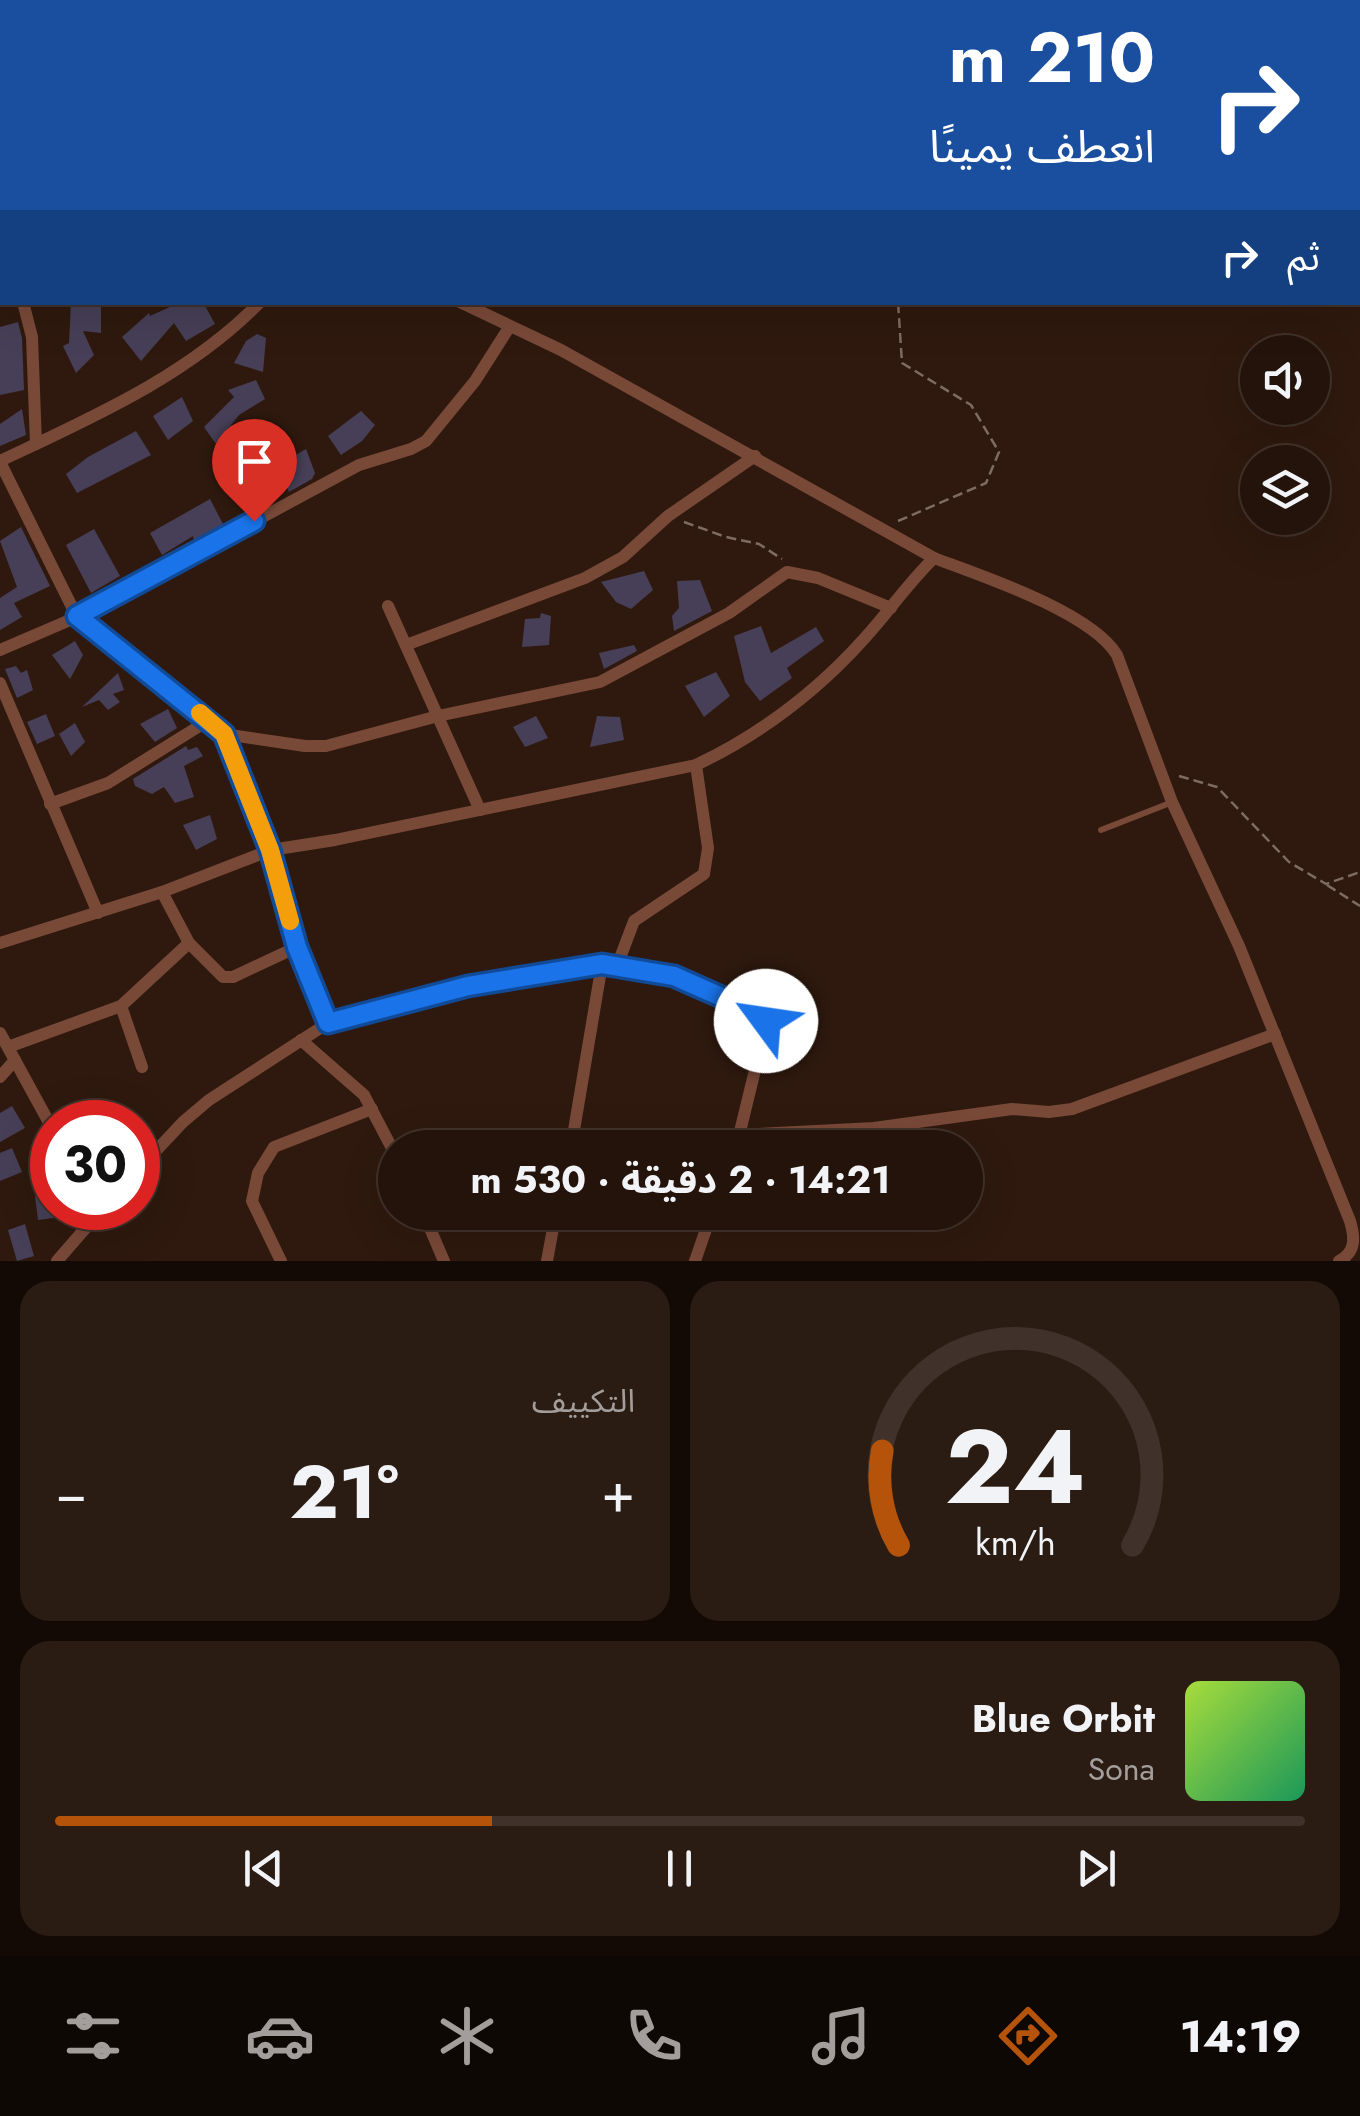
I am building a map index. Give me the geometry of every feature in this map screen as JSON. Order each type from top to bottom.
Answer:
[{"type":"street","points":[[24,305],[32,337],[36,444]]},
{"type":"street","points":[[256,305],[186,363],[144,389],[0,462],[77,616],[224,734],[270,850],[297,947],[328,1023]]},
{"type":"street","points":[[466,305],[561,350],[934,558],[1010,588],[1070,617],[1106,640],[1124,671],[1172,802],[1240,946],[1350,1221],[1354,1241],[1348,1256],[1339,1261]]},
{"type":"street","points":[[0,650],[77,616],[358,465],[426,441],[475,381],[510,326]]},
{"type":"street","points":[[406,645],[586,578],[623,556],[668,516],[755,456]]},
{"type":"street","points":[[0,943],[162,892],[270,850],[696,765],[732,748],[843,662],[934,558]]},
{"type":"street","points":[[224,734],[326,746],[438,716],[600,682],[718,619],[760,594],[781,575],[794,571],[891,608]]},
{"type":"street","points":[[388,606],[480,810]]},
{"type":"street","points":[[0,683],[98,913]]},
{"type":"street","points":[[50,804],[108,783],[209,720]]},
{"type":"street","points":[[575,1130],[610,965],[634,921],[704,874],[708,848],[696,765]]},
{"type":"street","points":[[162,892],[189,943],[218,974],[227,978],[297,947]]},
{"type":"street","points":[[0,1077],[11,1054],[121,1006],[189,943]]},
{"type":"street","points":[[160,1147],[209,1100],[328,1023],[468,986],[610,965],[674,976],[764,1017],[766,1025],[741,1130]]},
{"type":"street","points":[[121,1006],[142,1067]]},
{"type":"street","points":[[0,1033],[36,1100]]},
{"type":"street","points":[[853,1130],[1012,1109],[1059,1111],[1275,1034]]},
{"type":"street","points":[[301,1040],[357,1087],[383,1130]]},
{"type":"street","points":[[281,1261],[252,1201],[264,1160],[280,1144],[372,1109]]},
{"type":"street","points":[[58,1261],[83,1230]]},
{"type":"street","points":[[431,1230],[444,1261]]},
{"type":"street","points":[[547,1261],[553,1230]]},
{"type":"street","points":[[695,1261],[706,1230]]},
{"type":"lane","points":[[1101,830],[1172,802]]},
{"type":"path","points":[[883,528],[986,483],[999,452],[971,405],[902,363],[898,305]]},
{"type":"path","points":[[668,516],[726,537],[759,544],[794,571]]},
{"type":"path","points":[[1159,771],[1217,787],[1289,862],[1360,906]]},
{"type":"path","points":[[1326,884],[1360,872]]},
{"type":"building","points":[[71,305],[101,305],[101,333],[83,331],[94,355],[76,373],[63,346],[69,343]]},
{"type":"building","points":[[174,305],[205,305],[215,324],[186,341],[174,323],[141,361],[122,337],[149,313],[150,316]]},
{"type":"building","points":[[18,322],[24,390],[0,395],[0,327]]},
{"type":"building","points":[[257,334],[266,338],[263,372],[234,363],[246,341]]},
{"type":"building","points":[[256,380],[265,399],[239,415],[216,444],[204,427],[234,397],[228,390]]},
{"type":"building","points":[[182,397],[193,421],[168,440],[153,416]]},
{"type":"building","points":[[22,409],[26,435],[0,446],[0,424]]},
{"type":"building","points":[[361,411],[375,425],[362,441],[341,455],[328,436]]},
{"type":"building","points":[[136,431],[151,455],[77,493],[66,474]]},
{"type":"building","points":[[306,449],[315,473],[312,479],[289,492],[277,466]]},
{"type":"building","points":[[210,499],[223,524],[162,555],[150,533]]},
{"type":"building","points":[[21,527],[50,586],[14,603],[22,617],[0,630],[0,598],[17,587],[0,541]]},
{"type":"building","points":[[94,529],[120,576],[91,593],[66,545]]},
{"type":"building","points":[[644,571],[653,590],[631,609],[616,602],[601,582]]},
{"type":"building","points":[[700,580],[712,611],[674,631],[672,616],[679,608],[677,581]]},
{"type":"building","points":[[541,613],[551,616],[549,645],[522,647],[525,619],[540,618]]},
{"type":"building","points":[[761,626],[771,653],[816,627],[824,641],[787,668],[792,678],[760,701],[745,682],[734,636]]},
{"type":"building","points":[[75,641],[83,655],[70,679],[52,655]]},
{"type":"building","points":[[634,645],[637,651],[604,669],[599,653]]},
{"type":"building","points":[[16,666],[21,673],[27,670],[33,690],[17,698],[5,669]]},
{"type":"building","points":[[716,672],[730,696],[704,717],[685,686]]},
{"type":"building","points":[[118,673],[124,690],[113,694],[120,702],[108,710],[99,700],[82,707]]},
{"type":"building","points":[[168,709],[177,728],[155,742],[140,724]]},
{"type":"building","points":[[46,714],[55,736],[37,744],[27,722]]},
{"type":"building","points":[[536,716],[548,738],[525,747],[513,727]]},
{"type":"building","points":[[597,716],[620,717],[624,740],[590,747]]},
{"type":"building","points":[[75,723],[85,742],[71,756],[59,734]]},
{"type":"building","points":[[186,746],[188,750],[197,747],[203,756],[184,766],[194,797],[175,803],[164,787],[152,794],[135,786],[133,779]]},
{"type":"building","points":[[210,815],[217,839],[196,850],[183,825]]},
{"type":"building","points":[[12,1106],[25,1128],[0,1142],[0,1113]]},
{"type":"building","points":[[12,1148],[22,1172],[0,1181],[0,1153]]},
{"type":"building","points":[[25,1224],[34,1256],[17,1261],[8,1230]]},
{"type":"slow traffic","points":[[200,713],[224,734],[270,850],[290,921]]},
{"type":"route","points":[[254,521],[77,616],[224,734],[251,797],[297,947],[328,1023],[468,986],[602,964],[674,976],[762,1015],[766,1021]]}]
